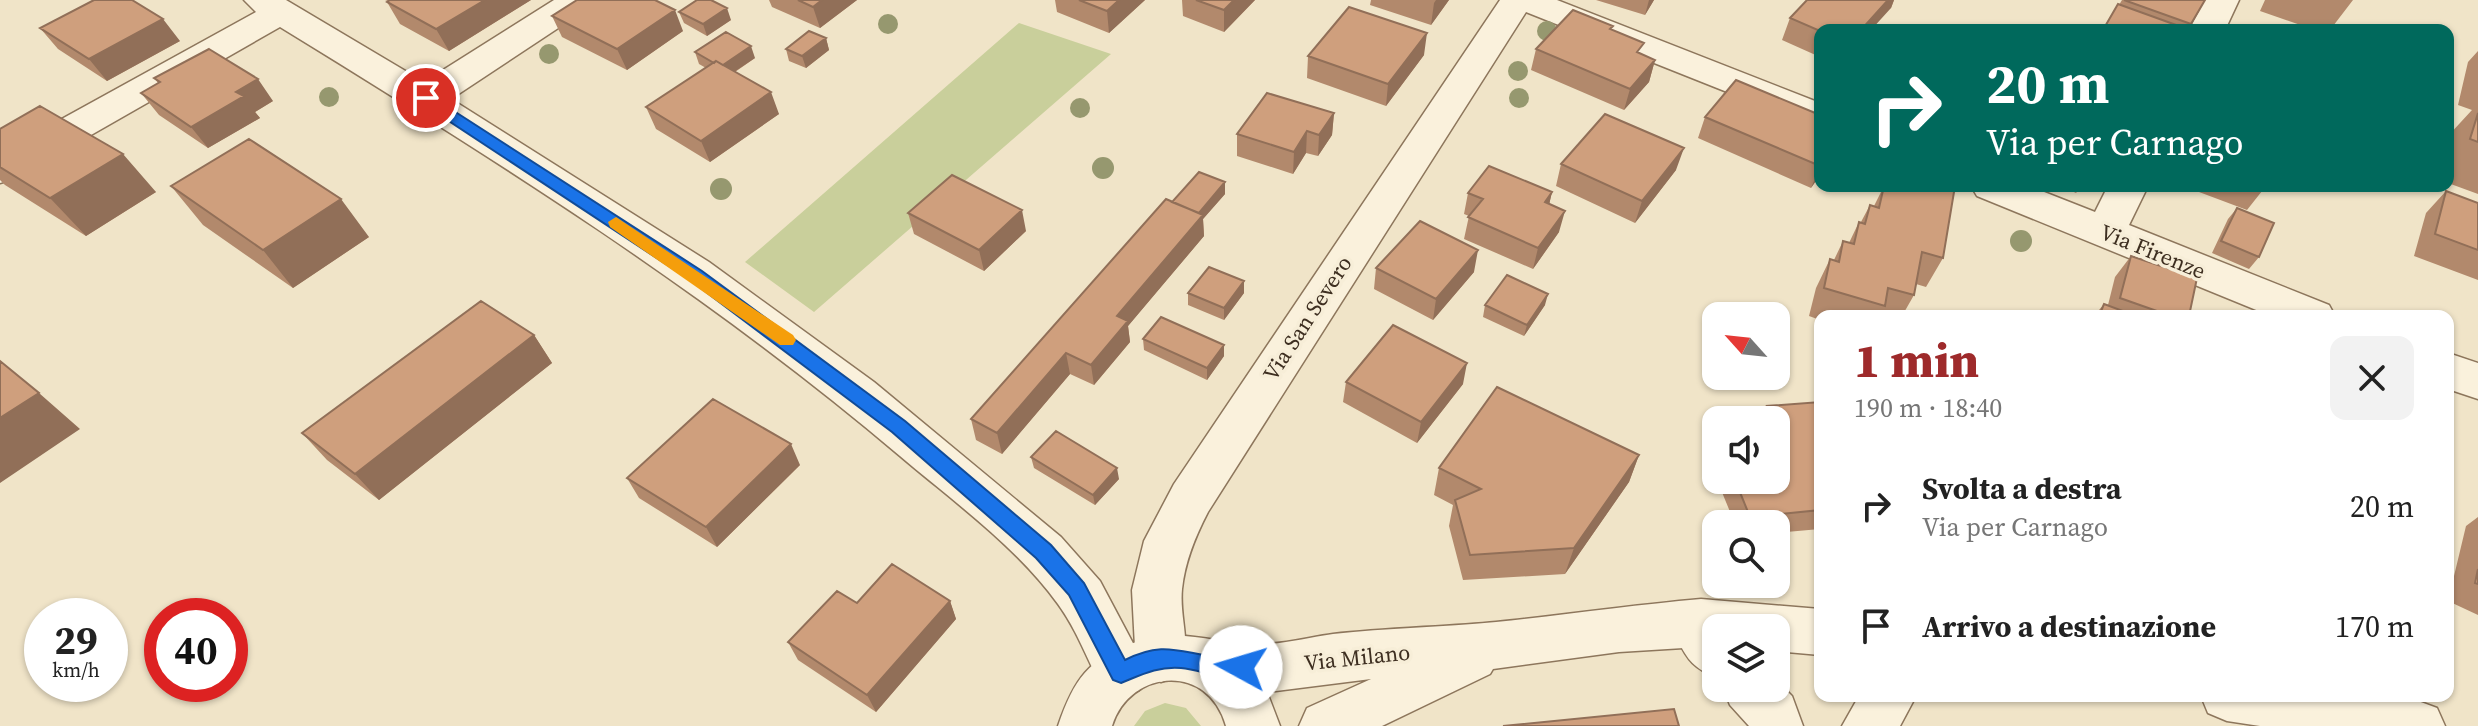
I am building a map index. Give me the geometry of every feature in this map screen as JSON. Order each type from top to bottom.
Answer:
[{"type":"street","points":[[426,98],[578,0]]},
{"type":"street","name":"Via San Severo","points":[[1141,666],[1168,541],[1191,498],[1517,0]]},
{"type":"street","points":[[1526,0],[1814,115]]},
{"type":"street","points":[[2210,24],[2222,0]]},
{"type":"street","points":[[0,170],[271,6],[426,98],[696,275],[899,426],[1044,551],[1141,666],[1096,696],[1085,726]]},
{"type":"street","name":"Via Firenze","points":[[2006,192],[2299,310]]},
{"type":"street","points":[[2105,232],[2125,192]]},
{"type":"street","points":[[2454,372],[2478,382]]},
{"type":"street","name":"Via Milano","points":[[1141,666],[1182,658],[1216,667],[1267,668],[1332,658],[1497,645],[1701,622],[1814,631]]},
{"type":"street","name":"Via Milano","points":[[1619,629],[1702,643]]},
{"type":"street","name":"Via Milano","points":[[1326,726],[1497,645]]},
{"type":"street","points":[[1790,647],[1814,649]]},
{"type":"street","points":[[1216,667],[1237,688],[1248,705],[1253,726]]},
{"type":"street","points":[[1762,702],[1773,714],[1776,726]]},
{"type":"street","points":[[1869,726],[1886,702]]},
{"type":"street","points":[[2265,702],[2418,726]]},
{"type":"green space","points":[[1019,23],[1111,54],[814,312],[745,262]]},
{"type":"green space","points":[[1165,703],[1186,708],[1201,726],[1134,726],[1145,711]]},
{"type":"building","points":[[94,0],[132,0],[163,19],[89,59],[40,28]]},
{"type":"building","points":[[485,0],[436,29],[387,2]]},
{"type":"building","points":[[577,0],[655,0],[675,10],[617,49],[552,16]]},
{"type":"building","points":[[697,0],[711,0],[727,8],[703,24],[679,12]]},
{"type":"building","points":[[798,0],[822,0],[813,7]]},
{"type":"building","points":[[1079,0],[1119,0],[1107,11]]},
{"type":"building","points":[[1196,0],[1234,0],[1224,10]]},
{"type":"building","points":[[1807,0],[1888,0],[1866,24],[1814,24],[1814,28],[1790,18]]},
{"type":"building","points":[[2124,0],[2205,0],[2191,24]]},
{"type":"building","points":[[2118,4],[2173,24],[2106,24]]},
{"type":"building","points":[[1349,7],[1427,33],[1388,84],[1308,56]]},
{"type":"building","points":[[1573,10],[1644,43],[1637,52],[1655,60],[1630,89],[1536,49]]},
{"type":"building","points":[[809,31],[826,38],[802,56],[786,49]]},
{"type":"building","points":[[726,32],[751,46],[723,65],[695,52]]},
{"type":"building","points":[[209,49],[258,79],[236,92],[244,96],[191,127],[141,93],[160,82],[154,78]]},
{"type":"building","points":[[716,61],[771,92],[701,141],[646,107]]},
{"type":"building","points":[[1736,80],[1814,112],[1814,163],[1705,117]]},
{"type":"building","points":[[1267,93],[1334,113],[1319,135],[1307,131],[1294,152],[1237,134]]},
{"type":"building","points":[[40,106],[123,154],[50,198],[0,167],[0,129]]},
{"type":"building","points":[[2478,113],[2478,142],[2470,139]]},
{"type":"building","points":[[1605,114],[1684,148],[1642,201],[1561,164]]},
{"type":"building","points":[[249,139],[341,199],[263,250],[171,186]]},
{"type":"building","points":[[1489,166],[1552,192],[1545,202],[1565,211],[1538,248],[1468,217],[1483,199],[1468,193]]},
{"type":"building","points":[[1199,172],[1225,182],[1199,213],[1172,202]]},
{"type":"building","points":[[952,175],[1022,210],[979,250],[908,213]]},
{"type":"building","points":[[1883,192],[1954,192],[1943,258],[1922,252],[1914,295],[1888,288],[1885,306],[1824,288],[1830,259],[1839,262],[1843,241],[1854,244],[1859,222],[1865,224],[1870,205],[1879,208]]},
{"type":"building","points":[[2446,192],[2478,203],[2478,250],[2435,234]]},
{"type":"building","points":[[1166,199],[1203,215],[1117,316],[1128,321],[1091,365],[1066,353],[997,433],[971,419]]},
{"type":"building","points":[[2237,208],[2274,223],[2259,257],[2221,241]]},
{"type":"building","points":[[1420,221],[1478,250],[1436,299],[1376,268]]},
{"type":"building","points":[[2131,256],[2197,278],[2190,310],[2154,310],[2120,298]]},
{"type":"building","points":[[1209,267],[1244,281],[1224,308],[1188,293]]},
{"type":"building","points":[[1507,275],[1548,294],[1527,325],[1485,305]]},
{"type":"building","points":[[481,301],[534,335],[355,474],[302,433]]},
{"type":"building","points":[[2104,304],[2120,310],[2102,310]]},
{"type":"building","points":[[1161,317],[1224,345],[1207,368],[1143,339]]},
{"type":"building","points":[[1393,325],[1467,363],[1421,422],[1346,382]]},
{"type":"building","points":[[0,361],[39,393],[0,418]]},
{"type":"building","points":[[1497,387],[1639,455],[1574,548],[1470,555],[1455,500],[1481,489],[1439,468]]},
{"type":"building","points":[[713,399],[791,444],[706,527],[627,478]]},
{"type":"building","points":[[1814,402],[1814,511],[1790,513],[1790,510],[1747,510],[1741,494],[1790,494],[1790,406],[1767,406]]},
{"type":"building","points":[[1056,431],[1117,468],[1093,495],[1031,457]]},
{"type":"building","points":[[892,564],[950,601],[867,695],[788,642],[837,591],[857,603]]},
{"type":"building","points":[[1674,709],[1679,726],[1503,726]]},
{"type":"slow traffic","points":[[616,222],[787,340]]},
{"type":"route","points":[[426,98],[696,275],[899,426],[1044,551],[1077,589],[1121,673],[1140,663],[1161,658],[1182,658],[1216,667],[1241,667]]}]
